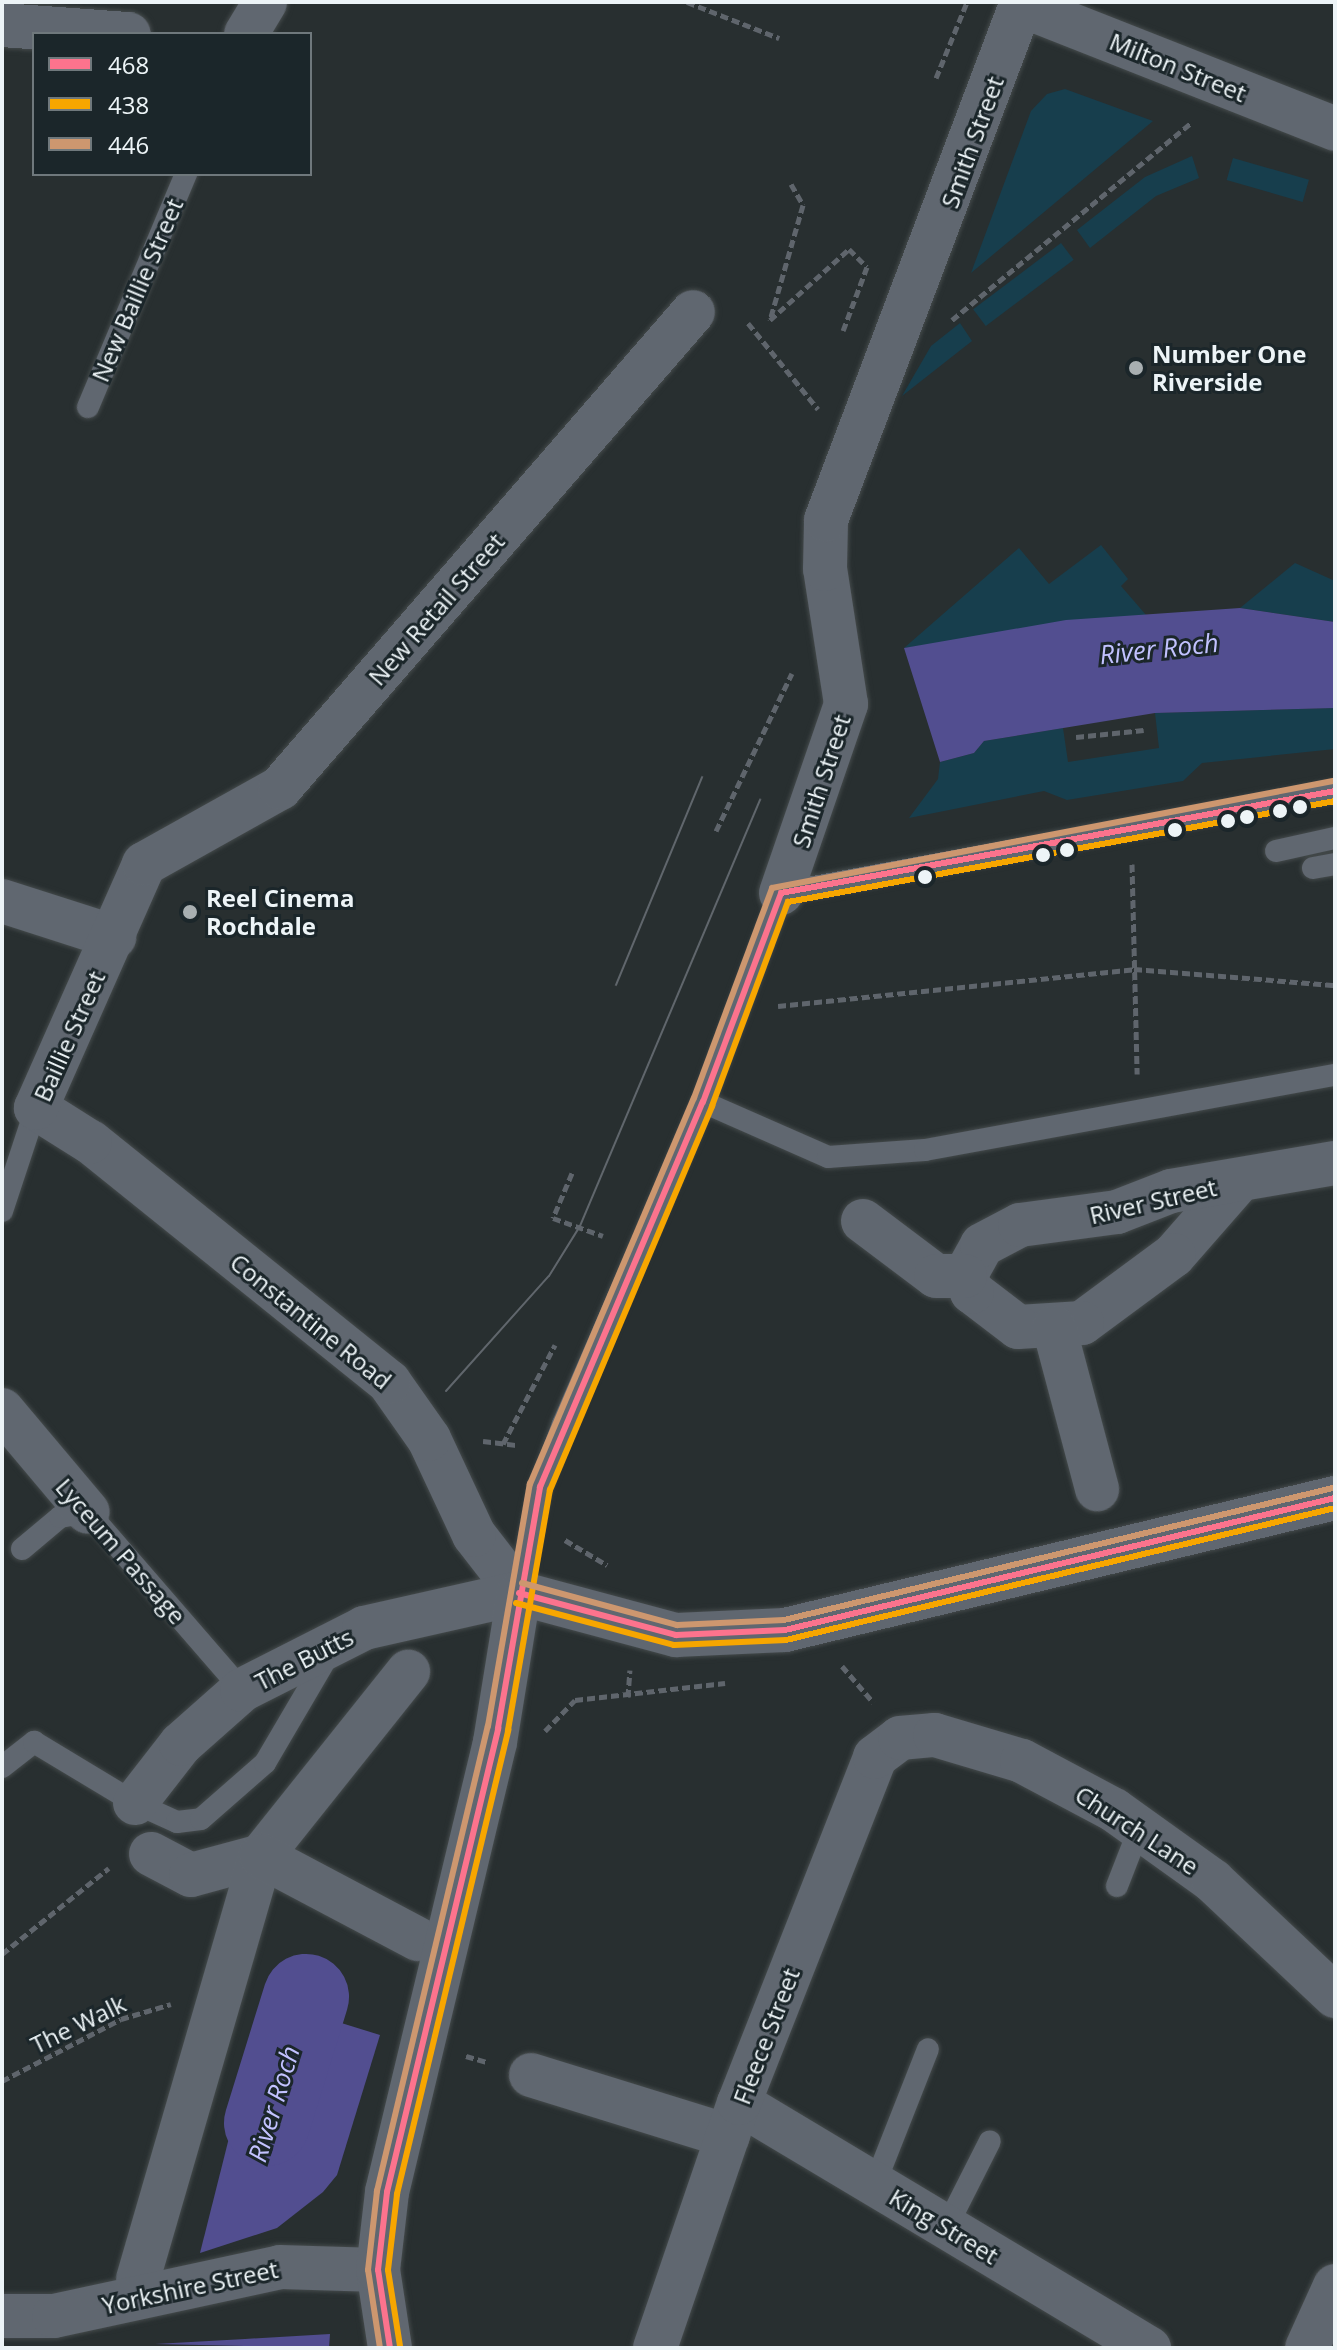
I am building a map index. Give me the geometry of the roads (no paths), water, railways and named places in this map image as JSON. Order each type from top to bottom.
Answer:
[{"type":"street","points":[[247,32],[265,2]]},
{"type":"street","name":"Milton Street","points":[[1022,3],[1335,129]]},
{"type":"street","name":"Smith Street","points":[[781,893],[846,704],[835,626],[826,520],[1022,3]]},
{"type":"street","points":[[2,25],[101,32]]},
{"type":"street","name":"New Retail Street","points":[[144,864],[280,788],[693,312]]},
{"type":"street","name":"Baillie Street","points":[[36,1108],[144,864]]},
{"type":"street","points":[[2,901],[114,937]]},
{"type":"street","name":"Constantine Road","points":[[36,1108],[90,1142],[352,1357],[389,1382],[440,1461],[474,1535],[519,1593]]},
{"type":"street","name":"River Street","points":[[1237,1183],[1174,1255],[1123,1297],[1082,1323],[1018,1327],[972,1292],[965,1276],[982,1245],[1020,1225],[1117,1212],[1171,1191],[1237,1183],[1335,1163]]},
{"type":"street","points":[[863,1221],[936,1276],[965,1276]]},
{"type":"street","points":[[1054,1327],[1097,1489]]},
{"type":"street","name":"Lyceum Passage","points":[[2,1410],[88,1512]]},
{"type":"street","points":[[390,2348],[378,2270],[387,2192],[427,2045],[498,1728],[519,1593],[676,1635],[785,1630],[1335,1498]]},
{"type":"street","name":"The Butts","points":[[147,1823],[181,1744],[242,1690],[338,1638],[519,1593]]},
{"type":"street","points":[[138,2279],[261,1856],[408,1672]]},
{"type":"street","name":"Church Lane","points":[[900,1738],[935,1735],[1022,1761],[1140,1827],[1213,1881],[1335,1996]]},
{"type":"street","name":"Fleece Street","points":[[655,2348],[733,2120],[875,1757],[900,1738]]},
{"type":"street","points":[[147,1823],[191,1875],[261,1856],[418,1939]]},
{"type":"street","name":"King Street","points":[[531,2075],[733,2120],[874,2186],[1149,2348]]},
{"type":"street","name":"Yorkshire Street","points":[[2,2316],[54,2316],[280,2267],[378,2270]]},
{"type":"street","points":[[1307,2348],[1335,2286]]},
{"type":"lane","name":"New Baillie Street","points":[[88,407],[185,176]]},
{"type":"lane","points":[[781,893],[1335,791]]},
{"type":"lane","points":[[1276,851],[1335,838]]},
{"type":"lane","name":"Smith Street","points":[[519,1593],[540,1487],[703,1102],[781,893]]},
{"type":"lane","points":[[1307,1080],[1335,1060]]},
{"type":"lane","points":[[703,1102],[828,1157],[925,1150],[1335,1075]]},
{"type":"lane","name":"Baillie Street","points":[[2,1211],[36,1108]]},
{"type":"lane","points":[[22,1549],[60,1517],[88,1512]]},
{"type":"lane","name":"Lyceum Passage","points":[[88,1512],[242,1690]]},
{"type":"lane","points":[[2,1767],[34,1742],[147,1823],[201,1819],[238,1793],[285,1732],[338,1638]]},
{"type":"lane","points":[[1117,1886],[1140,1827]]},
{"type":"lane","points":[[874,2186],[928,2049]]},
{"type":"lane","points":[[946,2228],[990,2141]]},
{"type":"water","points":[[1240,608],[1335,622],[1335,708],[1155,713],[984,741],[974,753],[940,762],[904,648],[1066,620]]},
{"type":"water","points":[[264,1999],[380,2035],[337,2175],[323,2192],[277,2228],[200,2253]]},
{"type":"water","points":[[330,2334],[329,2348],[155,2344],[245,2339]]},
{"type":"waterway","name":"River Roch","points":[[267,2123],[306,1997]]},
{"type":"tram line","points":[[616,985],[702,777]]},
{"type":"tram line","points":[[446,1391],[549,1276],[580,1226],[760,799]]},
{"type":"place","name":"Number One Riverside","points":[[1136,368]]},
{"type":"place","name":"Reel Cinema Rochdale","points":[[190,912]]}]
